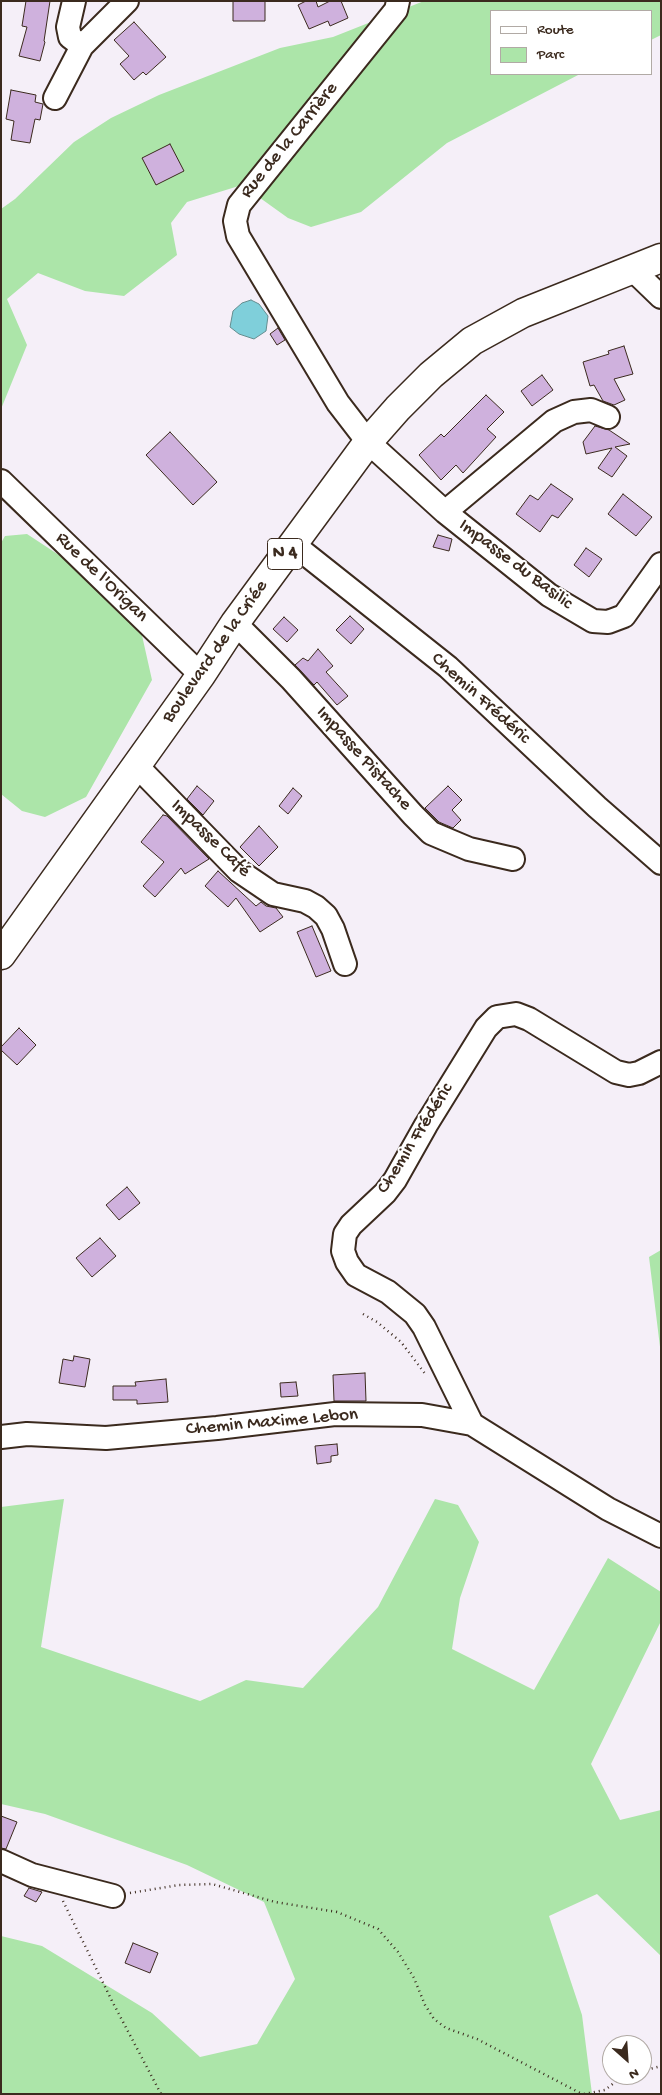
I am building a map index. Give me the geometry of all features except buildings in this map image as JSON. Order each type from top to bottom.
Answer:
[{"type":"main road","name":"Boulevard de la Criée","points":[[1,955],[201,675],[235,623],[368,442],[418,388],[472,342],[523,312],[661,258]]},
{"type":"street","points":[[74,1],[68,27],[70,38],[82,46]]},
{"type":"street","points":[[55,98],[82,46],[127,1]]},
{"type":"street","name":"Rue de la Carrière","points":[[368,442],[338,403],[238,236],[235,221],[239,205],[400,4]]},
{"type":"street","points":[[632,269],[661,297]]},
{"type":"street","points":[[445,512],[554,421],[574,412],[592,410],[608,417]]},
{"type":"street","name":"Impasse du Basilic","points":[[368,442],[445,512],[549,595],[593,621],[608,622],[624,616],[661,564]]},
{"type":"street","name":"Rue de l'Origan","points":[[1,482],[201,675]]},
{"type":"street","name":"Chemin Frédéric","points":[[293,544],[448,667],[597,807],[661,863]]},
{"type":"street","name":"Impasse Pistache","points":[[235,623],[291,680],[431,833],[469,850],[513,859]]},
{"type":"street","name":"Impasse Café","points":[[136,765],[239,871],[273,894],[305,901],[316,907],[326,916],[333,929],[344,964]]},
{"type":"street","name":"Chemin Frédéric","points":[[472,1424],[427,1333],[415,1314],[388,1292],[356,1275],[347,1262],[344,1251],[346,1234],[351,1225],[385,1193],[395,1180],[426,1125],[481,1036],[497,1017],[516,1014],[529,1019],[616,1072],[629,1075],[639,1073],[661,1062]]},
{"type":"street","name":"Chemin Maxime Lebon","points":[[1,1437],[27,1434],[106,1438],[217,1428],[335,1414],[422,1415],[472,1424],[608,1509],[661,1536]]},
{"type":"street","points":[[1,1861],[32,1875],[114,1896]]},
{"type":"path","points":[[363,1314],[377,1322],[401,1342],[427,1377]]},
{"type":"path","points":[[52,1880],[161,2094]]},
{"type":"path","points":[[114,1896],[179,1885],[212,1884],[275,1902],[337,1912],[378,1929],[398,1952],[414,1978],[425,2005],[434,2019],[446,2028],[477,2039],[583,2094],[605,2090],[611,2085]]},
{"type":"green space","points":[[424,1],[661,1],[661,35],[652,40],[652,10],[490,10],[490,75],[578,75],[447,143],[361,212],[311,227],[288,218],[242,185],[187,202],[171,223],[177,255],[124,296],[85,291],[38,273],[7,299],[27,345],[1,409],[1,209],[15,199],[74,142],[111,118],[159,95],[280,48],[333,37]]},
{"type":"green space","points":[[27,534],[65,559],[141,631],[152,680],[86,797],[45,817],[22,811],[1,794],[1,543],[5,536]]},
{"type":"green space","points":[[661,1250],[661,1355],[649,1257]]},
{"type":"green space","points":[[64,1499],[41,1647],[200,1701],[246,1680],[303,1688],[378,1607],[435,1499],[458,1505],[479,1542],[460,1598],[452,1649],[534,1690],[608,1558],[661,1592],[661,1621],[591,1764],[620,1820],[661,1810],[661,1956],[597,1894],[549,1916],[582,2015],[592,2094],[1,2094],[1,1936],[42,1946],[152,2013],[200,2057],[257,2044],[295,1979],[264,1902],[187,1865],[45,1814],[1,1804],[1,1507]]},
{"type":"water","points":[[251,300],[259,304],[268,316],[266,331],[254,339],[239,334],[230,327],[233,311],[242,303]]}]
